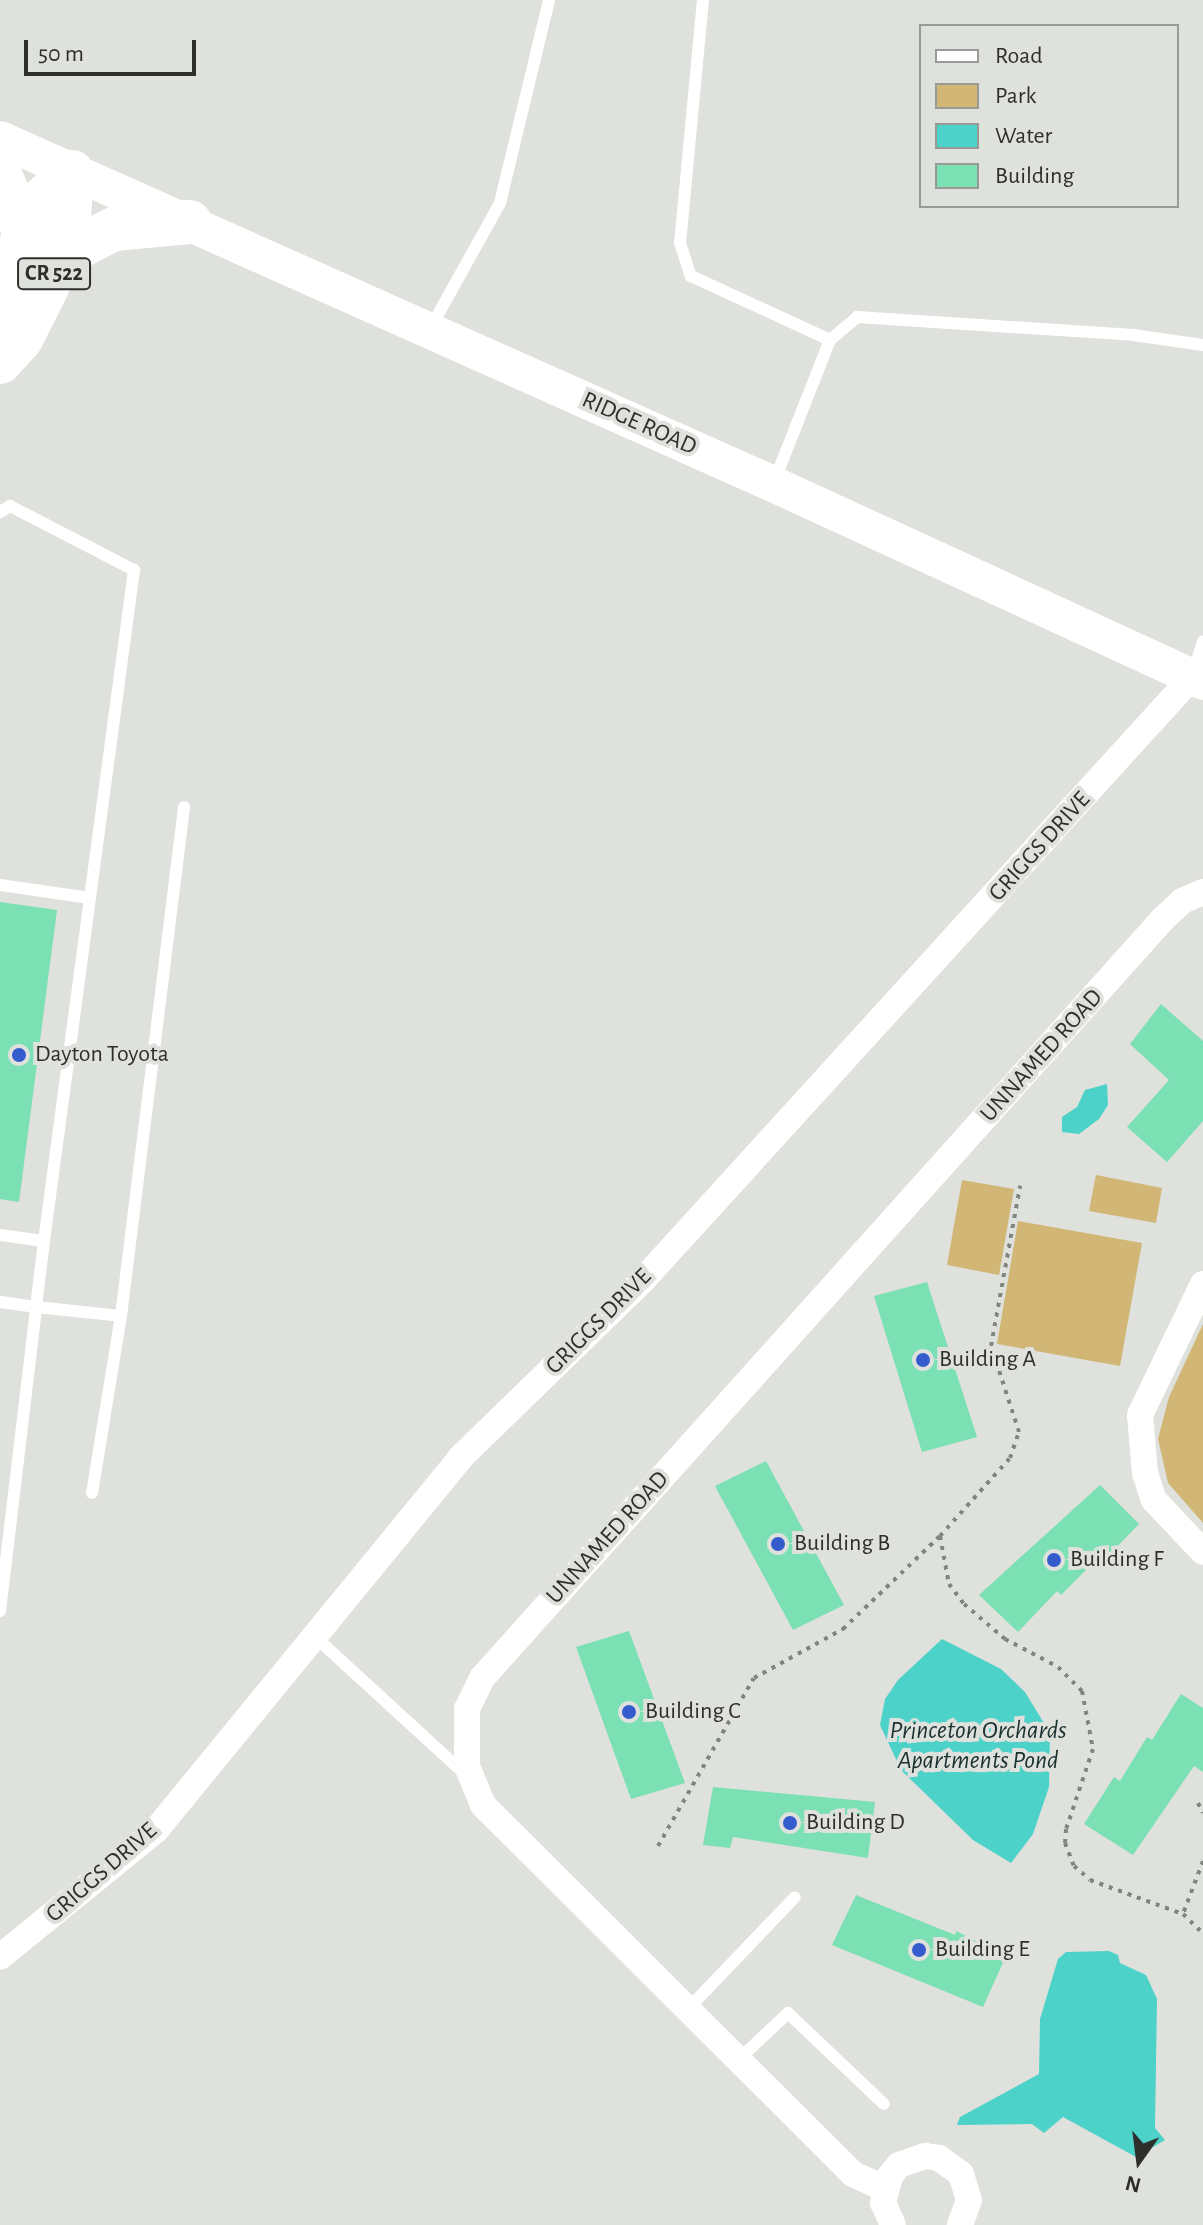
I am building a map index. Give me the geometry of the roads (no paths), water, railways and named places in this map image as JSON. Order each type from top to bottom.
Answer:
[{"type":"highway","points":[[0,326],[21,270],[24,231],[49,189],[72,172]]},
{"type":"highway","name":"CR 522","points":[[0,362],[21,339],[54,273],[68,234],[72,172]]},
{"type":"highway","points":[[0,175],[24,231]]},
{"type":"highway","points":[[54,273],[78,247],[114,229],[190,222]]},
{"type":"street","name":"RIDGE ROAD","points":[[0,139],[773,484],[1198,680]]},
{"type":"street","name":"GRIGGS DRIVE","points":[[0,1957],[156,1830],[312,1634],[461,1457],[643,1280],[1198,680]]},
{"type":"street","name":"UNNAMED ROAD","points":[[884,2188],[853,2174],[483,1805],[472,1780],[465,1743],[467,1709],[482,1678],[1163,919],[1182,901],[1203,892]]},
{"type":"street","points":[[1203,1284],[1140,1415],[1145,1473],[1154,1500],[1203,1552]]},
{"type":"street","points":[[893,2225],[883,2203],[884,2188],[899,2165],[925,2156],[939,2158],[961,2174],[969,2200],[960,2225]]},
{"type":"lane","points":[[430,330],[500,203],[549,0]]},
{"type":"lane","points":[[703,0],[680,243],[691,276],[830,340]]},
{"type":"lane","points":[[773,484],[830,340],[857,317],[1133,335],[1203,345]]},
{"type":"lane","points":[[0,512],[10,506],[134,570],[44,1241],[0,1611]]},
{"type":"lane","points":[[1198,680],[1203,642]]},
{"type":"lane","points":[[92,1493],[121,1316],[184,807]]},
{"type":"lane","points":[[0,885],[90,898]]},
{"type":"lane","points":[[0,1235],[44,1241]]},
{"type":"lane","points":[[0,1302],[121,1316]]},
{"type":"lane","points":[[312,1634],[472,1780]]},
{"type":"lane","points":[[689,2008],[795,1897]]},
{"type":"lane","points":[[738,2061],[788,2013],[884,2104]]},
{"type":"water","points":[[1107,1084],[1108,1105],[1099,1119],[1079,1134],[1062,1132],[1062,1117],[1077,1107],[1085,1090]]},
{"type":"water","name":"Princeton Orchards Apartments Pond","points":[[942,1639],[1001,1669],[1025,1692],[1050,1733],[1049,1787],[1033,1834],[1011,1863],[973,1840],[901,1770],[880,1725],[885,1699],[898,1680]]},
{"type":"water","points":[[1109,1951],[1118,1955],[1120,1963],[1146,1975],[1157,1999],[1155,2128],[1165,2140],[1136,2157],[1063,2117],[1044,2133],[1032,2124],[957,2125],[960,2117],[1039,2074],[1040,2019],[1058,1959],[1066,1952]]},
{"type":"place","name":"Dayton Toyota","points":[[19,1055]]},
{"type":"place","name":"Building A","points":[[923,1360]]},
{"type":"place","name":"Building B","points":[[778,1544]]},
{"type":"place","name":"Building F","points":[[1054,1560]]},
{"type":"place","name":"Building C","points":[[629,1712]]},
{"type":"place","name":"Building D","points":[[790,1823]]},
{"type":"place","name":"Building E","points":[[919,1950]]}]
